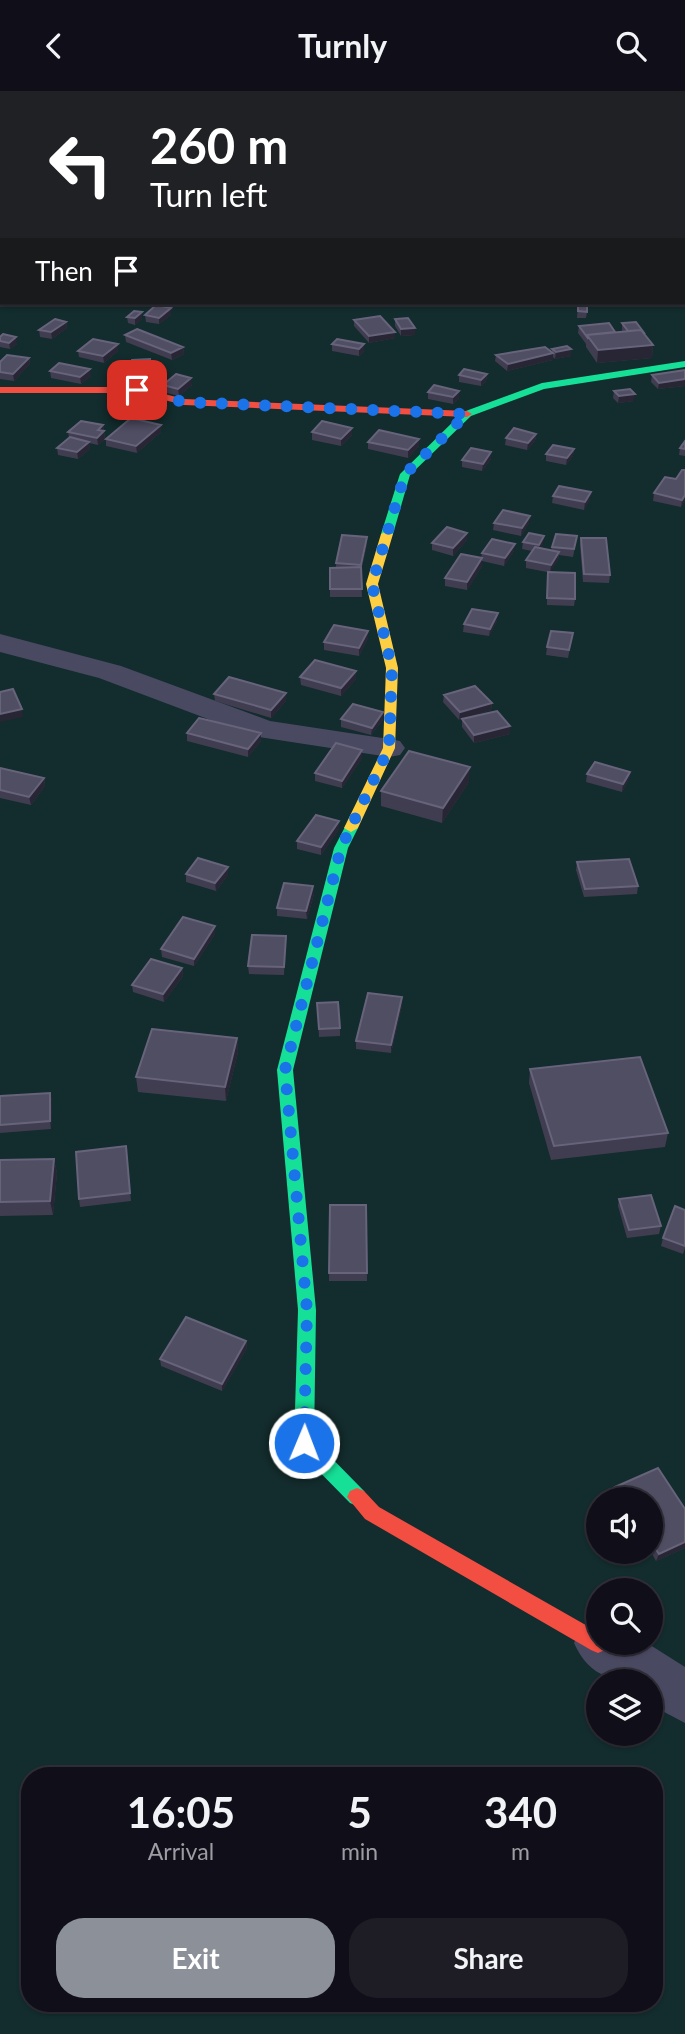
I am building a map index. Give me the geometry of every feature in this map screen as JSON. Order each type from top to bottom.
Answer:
[{"type":"street","points":[[0,390],[137,390],[184,402],[467,414],[542,386],[685,364]]},
{"type":"street","points":[[467,414],[405,474],[372,584],[392,668],[389,748],[341,848],[285,1070],[307,1310],[304,1443],[372,1513],[586,1636]]},
{"type":"street","points":[[0,643],[110,673],[264,729],[389,748]]},
{"type":"street","points":[[618,1655],[685,1696]]},
{"type":"green space","points":[[0,305],[685,305],[685,2034],[0,2034]]},
{"type":"building","points":[[156,305],[171,308],[159,318],[145,315]]},
{"type":"building","points":[[578,305],[587,305],[587,312],[578,311]]},
{"type":"building","points":[[134,311],[142,312],[135,318],[127,317]]},
{"type":"building","points":[[380,316],[395,332],[369,336],[354,320]]},
{"type":"building","points":[[408,318],[415,328],[401,329],[395,319]]},
{"type":"building","points":[[55,319],[66,322],[51,332],[39,330]]},
{"type":"building","points":[[636,322],[645,334],[641,330],[628,331],[622,323]]},
{"type":"building","points":[[609,323],[615,332],[587,337],[579,326]]},
{"type":"building","points":[[137,329],[183,347],[171,353],[125,335]]},
{"type":"building","points":[[641,330],[653,345],[598,350],[587,335]]},
{"type":"building","points":[[3,334],[16,337],[9,343],[0,341]]},
{"type":"building","points":[[93,339],[118,344],[103,356],[78,351]]},
{"type":"building","points":[[337,339],[364,344],[359,349],[332,344]]},
{"type":"building","points":[[567,346],[571,349],[556,352],[552,349]]},
{"type":"building","points":[[545,347],[553,353],[508,364],[496,355]]},
{"type":"building","points":[[7,355],[29,358],[13,374],[0,372],[0,362]]},
{"type":"building","points":[[150,359],[148,371],[130,371],[132,360]]},
{"type":"building","points":[[59,363],[90,369],[80,377],[50,371]]},
{"type":"building","points":[[464,369],[487,374],[481,380],[459,375]]},
{"type":"building","points":[[685,370],[685,379],[659,383],[652,375]]},
{"type":"building","points":[[176,374],[191,378],[178,389],[163,385]]},
{"type":"building","points":[[434,385],[459,391],[453,397],[428,392]]},
{"type":"building","points":[[630,389],[635,394],[619,396],[614,391]]},
{"type":"building","points":[[131,418],[161,425],[136,446],[106,439]]},
{"type":"building","points":[[81,421],[103,425],[98,430],[104,431],[97,438],[68,432]]},
{"type":"building","points":[[322,421],[352,428],[341,439],[312,432]]},
{"type":"building","points":[[514,428],[536,434],[528,443],[506,438]]},
{"type":"building","points":[[379,430],[419,439],[408,450],[368,442]]},
{"type":"building","points":[[70,437],[89,442],[77,452],[57,448]]},
{"type":"building","points":[[553,445],[574,449],[567,458],[546,454]]},
{"type":"building","points":[[471,448],[491,452],[483,464],[462,460]]},
{"type":"building","points":[[682,470],[685,470],[685,495],[682,500],[654,493],[665,477],[676,479]]},
{"type":"building","points":[[559,486],[591,492],[585,502],[553,496]]},
{"type":"building","points":[[503,510],[530,516],[522,528],[494,523]]},
{"type":"building","points":[[447,527],[467,533],[453,548],[432,543]]},
{"type":"building","points":[[529,533],[544,536],[539,545],[523,542]]},
{"type":"building","points":[[556,534],[577,536],[574,549],[552,547]]},
{"type":"building","points":[[342,535],[367,537],[361,565],[336,563]]},
{"type":"building","points":[[581,538],[606,538],[610,575],[584,574]]},
{"type":"building","points":[[492,539],[515,544],[505,558],[482,553]]},
{"type":"building","points":[[535,547],[559,552],[551,565],[526,560]]},
{"type":"building","points":[[461,554],[482,558],[467,582],[445,578]]},
{"type":"building","points":[[361,567],[362,589],[330,589],[330,568]]},
{"type":"building","points":[[548,572],[575,573],[575,599],[547,598]]},
{"type":"building","points":[[472,609],[498,613],[490,629],[464,624]]},
{"type":"building","points":[[334,625],[368,631],[359,648],[324,642]]},
{"type":"building","points":[[551,631],[573,633],[569,650],[547,647]]},
{"type":"building","points":[[315,660],[356,671],[341,688],[300,677]]},
{"type":"building","points":[[229,677],[286,693],[271,710],[214,694]]},
{"type":"building","points":[[475,686],[492,703],[460,712],[444,695]]},
{"type":"building","points":[[13,689],[22,709],[0,714],[0,692]]},
{"type":"building","points":[[353,704],[383,712],[372,728],[341,719]]},
{"type":"building","points":[[497,711],[510,726],[474,735],[462,719]]},
{"type":"building","points":[[199,718],[261,733],[248,749],[187,733]]},
{"type":"building","points":[[336,743],[362,750],[342,781],[315,773]]},
{"type":"building","points":[[409,751],[470,767],[443,808],[381,791]]},
{"type":"building","points":[[595,762],[630,772],[623,784],[587,774]]},
{"type":"building","points":[[0,768],[44,778],[29,797],[0,790]]},
{"type":"building","points":[[316,815],[339,821],[321,847],[297,841]]},
{"type":"building","points":[[198,858],[228,867],[215,883],[186,874]]},
{"type":"building","points":[[629,859],[638,886],[585,889],[577,862]]},
{"type":"building","points":[[284,883],[313,886],[306,911],[277,908]]},
{"type":"building","points":[[183,917],[215,926],[194,959],[161,949]]},
{"type":"building","points":[[252,935],[286,936],[284,967],[248,966]]},
{"type":"building","points":[[151,959],[182,968],[163,994],[132,985]]},
{"type":"building","points":[[368,993],[402,997],[391,1045],[356,1041]]},
{"type":"building","points":[[338,1002],[340,1028],[319,1029],[317,1003]]},
{"type":"building","points":[[152,1029],[237,1038],[225,1087],[136,1077]]},
{"type":"building","points":[[640,1057],[668,1133],[554,1146],[530,1069]]},
{"type":"building","points":[[50,1093],[50,1121],[0,1125],[0,1096]]},
{"type":"building","points":[[126,1146],[130,1193],[79,1199],[76,1152]]},
{"type":"building","points":[[54,1159],[50,1201],[0,1202],[0,1160]]},
{"type":"building","points":[[651,1195],[661,1226],[629,1230],[619,1199]]},
{"type":"building","points":[[330,1205],[366,1205],[367,1273],[329,1273]]},
{"type":"building","points":[[675,1206],[685,1210],[685,1246],[663,1238]]},
{"type":"building","points":[[186,1317],[246,1341],[222,1384],[160,1359]]},
{"type":"building","points":[[658,1468],[685,1509],[685,1542],[663,1552],[663,1487],[615,1487]]},
{"type":"traffic: fast","points":[[387,534],[405,474],[467,414],[542,386],[685,364]]},
{"type":"traffic: fast","points":[[351,828],[341,848],[285,1070],[307,1310],[304,1443],[357,1497]]},
{"type":"traffic: slow","points":[[351,828],[389,748],[392,668],[372,584],[387,534]]},
{"type":"traffic: jam","points":[[0,390],[137,390],[184,402],[467,414]]},
{"type":"traffic: jam","points":[[357,1497],[372,1513],[586,1636]]},
{"type":"route","points":[[137,390],[184,402],[299,409],[467,414],[405,474],[372,584],[392,668],[389,748],[341,848],[285,1070],[307,1310],[304,1443]]}]
